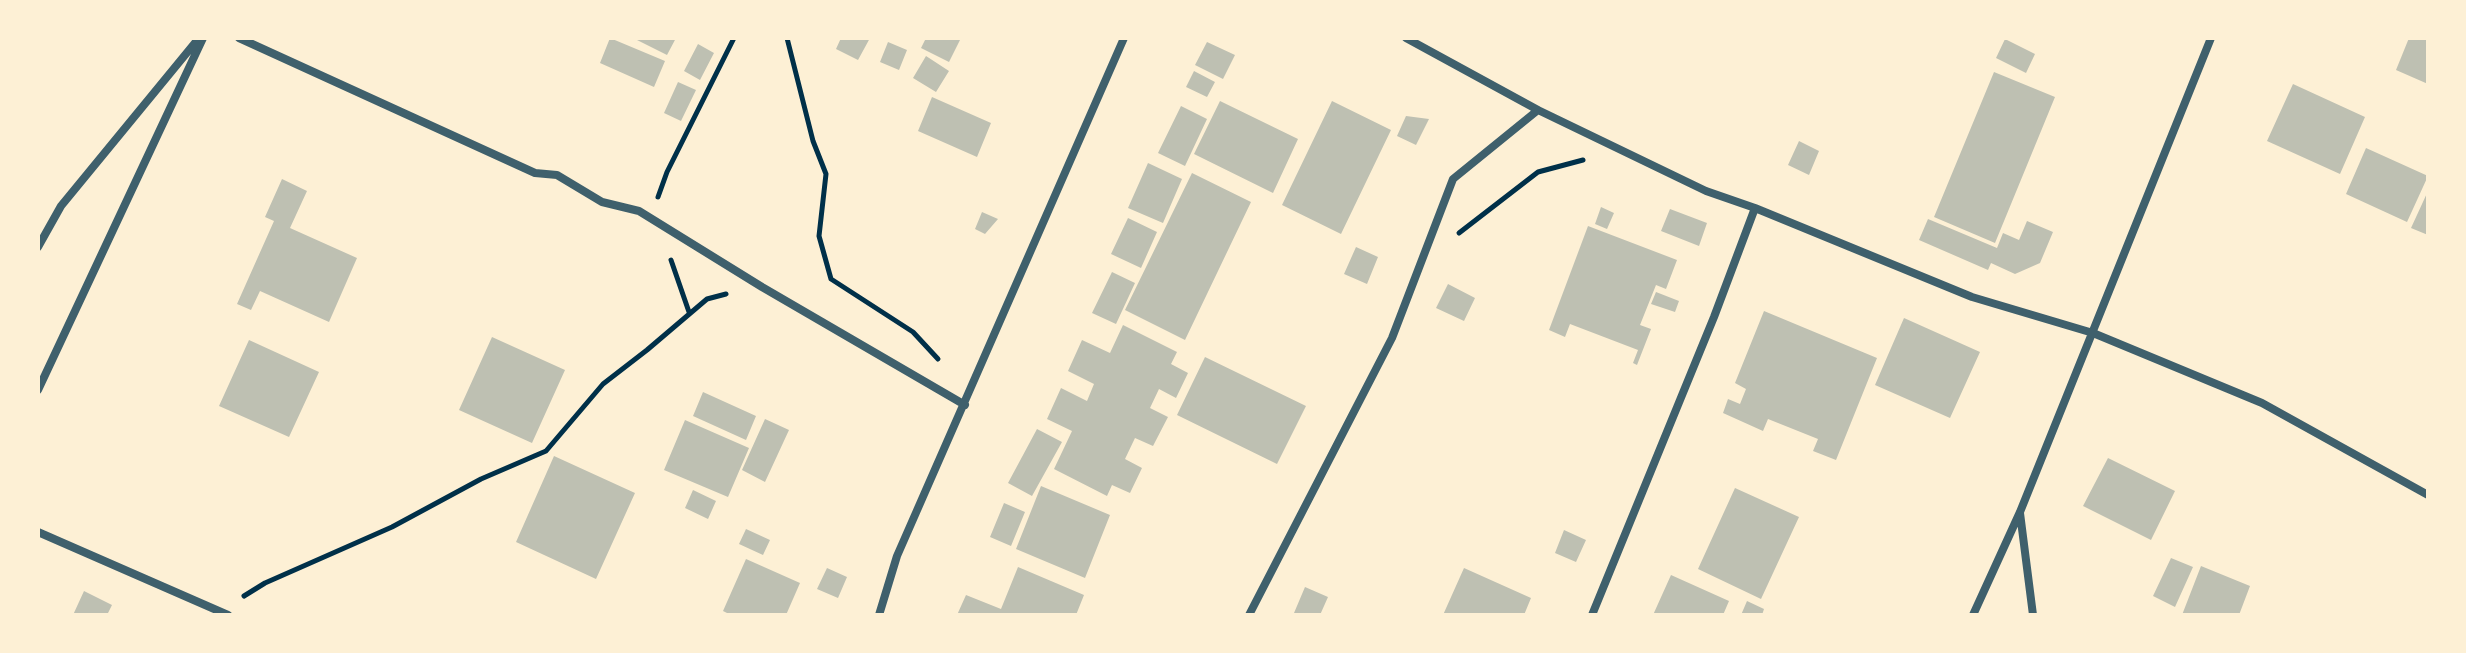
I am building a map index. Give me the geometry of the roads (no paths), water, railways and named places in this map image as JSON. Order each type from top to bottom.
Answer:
[{"type":"street","points":[[38,247],[61,206],[201,38]]},
{"type":"street","points":[[38,390],[201,38]]},
{"type":"street","points":[[239,38],[535,173],[557,175],[602,202],[639,211],[762,287],[965,405]]},
{"type":"street","points":[[879,615],[897,556],[1124,38]]},
{"type":"street","points":[[1406,38],[1538,110],[1706,191],[1972,297],[2093,333],[2286,414],[2428,495]]},
{"type":"street","points":[[1973,615],[2020,512],[2211,38]]},
{"type":"street","points":[[1249,615],[1392,338],[1453,179],[1538,110]]},
{"type":"street","points":[[1592,615],[1714,317],[1755,208]]},
{"type":"street","points":[[2020,512],[2033,615]]},
{"type":"street","points":[[38,532],[224,613]]}]
